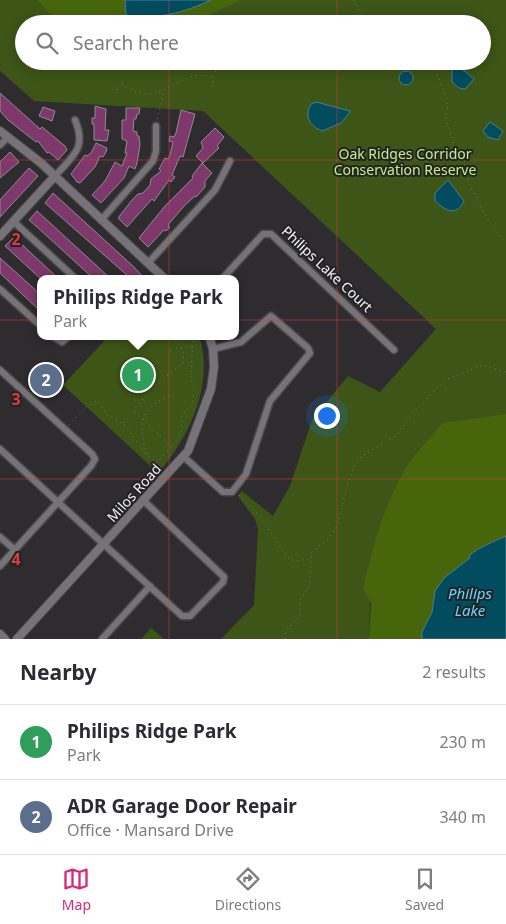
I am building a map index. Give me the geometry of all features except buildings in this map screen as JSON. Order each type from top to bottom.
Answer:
[{"type":"street","points":[[0,236],[74,154],[81,142],[80,131],[75,120]]},
{"type":"street","points":[[102,219],[153,160],[156,151],[156,126]]},
{"type":"street","points":[[0,131],[55,176],[161,275]]},
{"type":"street","points":[[0,146],[8,137]]},
{"type":"street","points":[[149,262],[215,190],[230,161]]},
{"type":"street","points":[[13,222],[72,275]]},
{"type":"street","name":"Philips Lake Court","points":[[226,275],[263,234],[271,234],[394,350]]},
{"type":"street","points":[[0,289],[37,323]]},
{"type":"street","points":[[184,457],[223,492],[232,492],[246,474],[270,401],[310,352],[308,348],[270,316],[241,342],[213,349]]},
{"type":"street","name":"Milos Road","points":[[17,639],[184,457],[196,432],[211,389],[214,367],[210,340]]},
{"type":"street","points":[[0,370],[92,454],[95,459],[92,466],[0,566]]},
{"type":"street","points":[[0,449],[182,616],[186,617],[194,613],[223,582],[224,577],[144,501]]},
{"type":"street","points":[[0,537],[15,550]]},
{"type":"street","points":[[102,639],[150,586]]},
{"type":"street","points":[[0,634],[5,639]]},
{"type":"path","points":[[354,0],[359,11],[364,15]]},
{"type":"path","points":[[212,87],[216,70]]},
{"type":"path","points":[[434,70],[445,99],[446,121],[463,165],[489,223],[506,243]]},
{"type":"path","points":[[122,84],[133,91],[154,94],[164,91],[191,76],[214,76]]},
{"type":"path","points":[[116,90],[126,78]]},
{"type":"path","points":[[156,126],[164,91]]},
{"type":"path","points":[[123,424],[152,388],[183,363],[183,348],[180,343],[173,340]]},
{"type":"path","points":[[64,429],[87,406],[98,401],[107,415],[123,424],[147,455],[156,463],[172,447],[181,430],[181,416],[194,403],[191,366],[193,340]]},
{"type":"path","points":[[171,350],[202,344]]},
{"type":"path","points":[[285,639],[286,631],[300,616],[300,600],[310,584],[309,559],[311,553],[327,540],[338,525],[347,486],[359,458],[397,435],[412,414],[445,380],[483,365],[506,372]]},
{"type":"path","points":[[147,455],[141,434],[143,419],[153,404],[161,398],[177,394]]},
{"type":"path","points":[[134,411],[172,447]]},
{"type":"path","points":[[239,495],[262,520],[288,558],[295,561],[309,559]]},
{"type":"green space","name":"Oak Ridges Corridor Conservation Reserve","points":[[0,0],[506,0],[506,417],[370,601],[369,639],[221,639],[254,605],[258,529],[255,519],[238,496],[242,491],[273,516],[290,486],[312,420],[348,376],[380,392],[436,329],[203,111],[34,101],[0,71]]},
{"type":"green space","points":[[37,0],[241,0],[209,15],[51,15]]},
{"type":"green space","points":[[105,340],[200,340],[204,372],[196,409],[180,443],[158,473],[63,385]]},
{"type":"green space","points":[[506,414],[506,539],[487,544],[462,569],[440,584],[438,601],[427,639],[369,639],[371,603],[363,589],[385,512],[406,468],[418,451],[443,423]]},
{"type":"green space","points":[[151,628],[164,639],[141,639]]},
{"type":"water","points":[[125,0],[211,0],[181,12],[164,15],[126,15]]},
{"type":"water","points":[[452,70],[463,70],[474,79],[465,89],[459,88],[452,82]]},
{"type":"water","points":[[403,71],[409,71],[413,78],[409,85],[403,85],[399,81],[399,75]]},
{"type":"water","points":[[316,102],[350,112],[341,123],[322,131],[311,124],[308,117],[311,104]]},
{"type":"water","points":[[490,122],[503,131],[498,140],[488,137],[483,131]]},
{"type":"water","points":[[448,180],[464,201],[454,211],[447,210],[435,201],[435,193]]},
{"type":"water","name":"Philips Lake","points":[[506,536],[506,639],[422,639],[422,632],[432,612],[435,591],[444,578],[470,558],[469,556],[477,550]]},
{"type":"place","name":"Philips Ridge Park","points":[[138,375]]},
{"type":"place","name":"ADR Garage Door Repair","points":[[46,380]]}]
